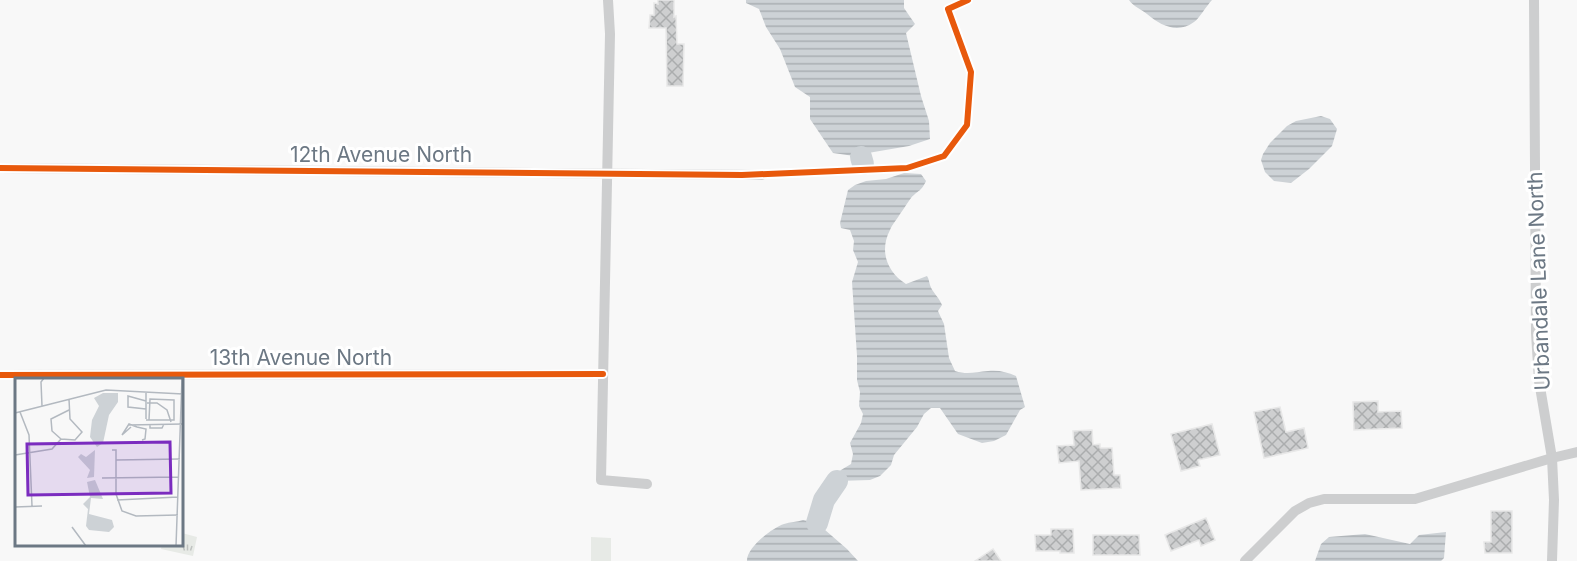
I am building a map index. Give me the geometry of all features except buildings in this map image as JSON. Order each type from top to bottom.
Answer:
[{"type":"street","points":[[608,0],[610,34],[601,480],[647,484]]},
{"type":"street","name":"Urbandale Lane North","points":[[1534,0],[1536,333],[1539,381],[1552,458],[1554,500],[1552,561]]},
{"type":"street","name":"12th Avenue North","points":[[0,168],[762,175]]},
{"type":"street","name":"13th Avenue North","points":[[0,375],[603,374]]},
{"type":"street","points":[[1245,561],[1296,511],[1309,503],[1324,499],[1415,499],[1577,452]]},
{"type":"green space","points":[[183,533],[197,537],[193,556],[161,549],[162,546],[183,546]]},
{"type":"green space","points":[[591,537],[611,538],[611,561],[591,561]]},
{"type":"shaded area","points":[[746,0],[904,0],[904,8],[915,24],[906,33],[929,121],[930,139],[909,146],[868,153],[861,157],[833,153],[810,119],[810,97],[795,87],[780,49],[766,27],[759,9],[746,3]]},
{"type":"shaded area","points":[[1129,0],[1212,0],[1194,22],[1182,28],[1176,28],[1158,22]]},
{"type":"shaded area","points":[[1321,116],[1330,119],[1337,129],[1332,146],[1291,183],[1274,181],[1265,172],[1261,160],[1270,143],[1287,126],[1296,121]]},
{"type":"shaded area","points":[[904,173],[921,174],[926,181],[913,195],[890,230],[885,253],[890,267],[906,284],[927,276],[931,288],[942,305],[938,311],[944,324],[949,358],[955,371],[968,373],[999,371],[1016,376],[1025,407],[1020,410],[1006,435],[994,441],[982,443],[958,434],[940,408],[931,408],[894,455],[891,465],[880,476],[870,480],[837,481],[835,476],[851,464],[853,454],[850,443],[861,423],[863,414],[859,406],[852,282],[858,262],[853,250],[854,241],[850,230],[841,228],[840,223],[848,190],[866,181],[886,179]]},
{"type":"shaded area","points":[[803,520],[817,523],[858,561],[747,561],[751,550],[767,534],[784,524]]},
{"type":"shaded area","points":[[1446,532],[1444,558],[1441,561],[1315,561],[1321,544],[1329,537],[1365,534],[1410,544],[1419,535]]},
{"type":"waterway","points":[[861,157],[863,164]]},
{"type":"waterway","points":[[817,523],[824,500],[837,481]]},
{"type":"cycle path","points":[[0,168],[742,175],[907,168],[944,156],[967,125],[971,72],[948,9],[968,0]]},
{"type":"cycle path","points":[[0,375],[603,374]]}]
